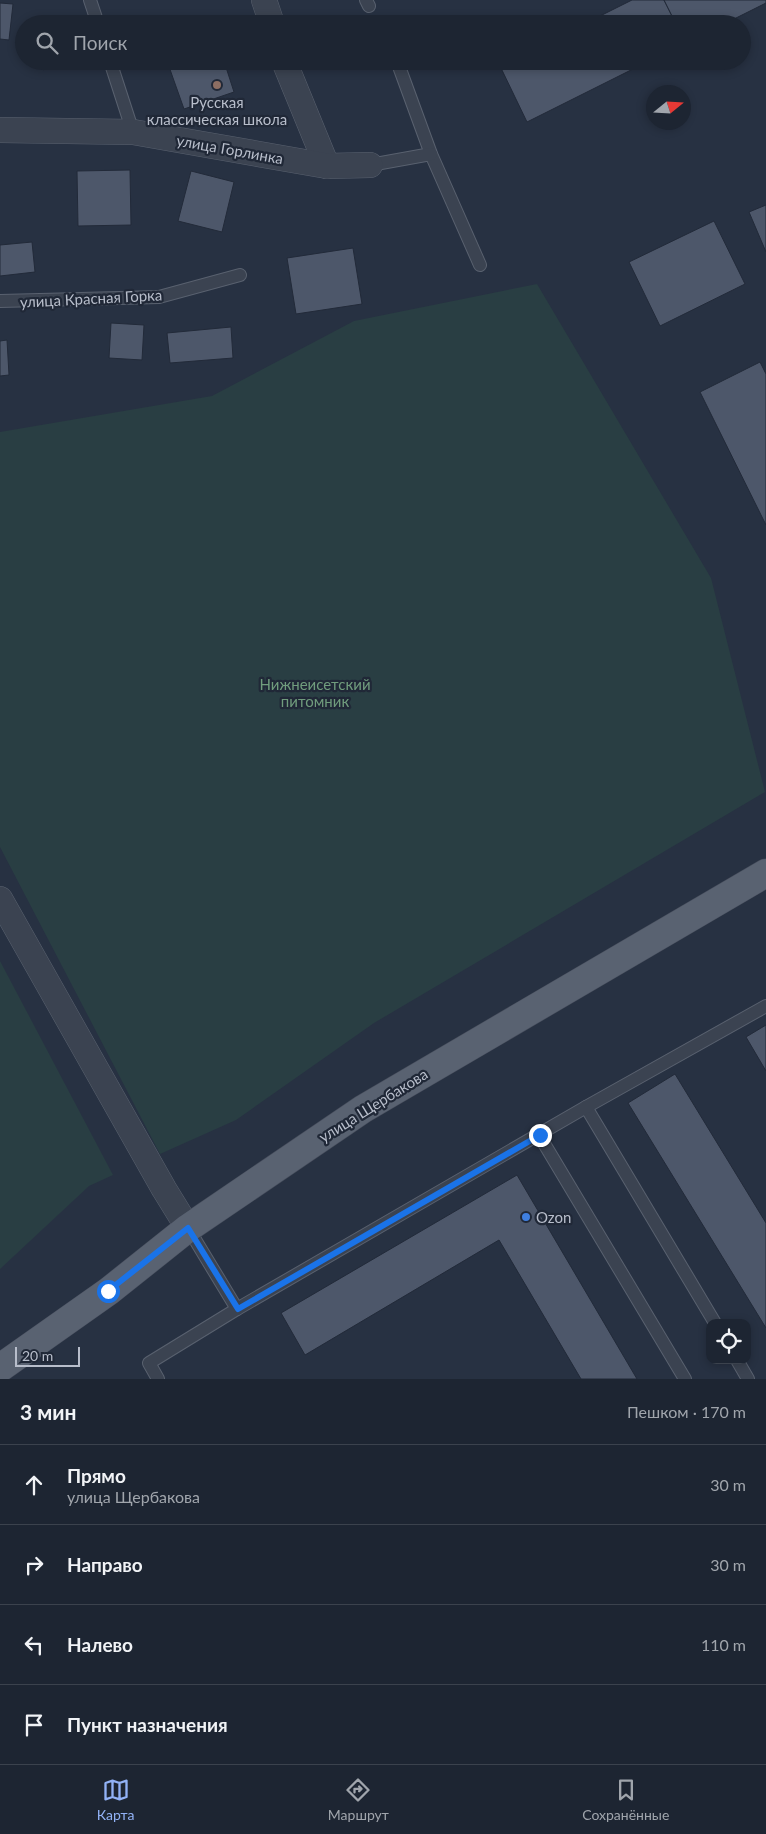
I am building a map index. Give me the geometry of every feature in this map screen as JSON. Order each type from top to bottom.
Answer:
[{"type":"main road","name":"улица Щербакова","points":[[0,1368],[108,1291],[188,1228],[363,1109],[766,872]]},
{"type":"street","points":[[264,0],[269,15]]},
{"type":"street","points":[[287,70],[327,166]]},
{"type":"street","name":"улица Горлинка","points":[[0,130],[133,132],[327,166],[370,165]]},
{"type":"street","points":[[0,899],[188,1228]]},
{"type":"lane","points":[[90,0],[95,15]]},
{"type":"lane","points":[[113,70],[133,132]]},
{"type":"lane","points":[[400,70],[431,154],[480,265]]},
{"type":"lane","points":[[370,165],[431,154]]},
{"type":"lane","name":"улица Красная Горка","points":[[0,301],[159,297],[240,275]]},
{"type":"lane","points":[[158,1379],[149,1363],[238,1309],[586,1107],[766,1006]]},
{"type":"lane","points":[[586,1107],[713,1319]]},
{"type":"lane","points":[[540,1135],[685,1379]]},
{"type":"lane","points":[[188,1228],[238,1309]]},
{"type":"lane","points":[[739,1364],[748,1379]]},
{"type":"green space","name":"Нижнеисетский питомник","points":[[537,284],[711,578],[765,792],[374,1023],[236,1120],[160,1154],[0,847],[0,432],[212,396],[354,321]]},
{"type":"green space","points":[[0,961],[113,1175],[89,1186],[0,1269]]},
{"type":"building","points":[[632,0],[664,0],[672,15],[602,15]]},
{"type":"building","points":[[664,0],[766,0],[766,3],[742,15],[672,15]]},
{"type":"building","points":[[0,3],[13,4],[9,40],[0,39]]},
{"type":"building","points":[[170,70],[227,70],[234,92],[184,109]]},
{"type":"building","points":[[502,70],[631,70],[527,122]]},
{"type":"building","points":[[130,170],[131,225],[78,226],[77,171]]},
{"type":"building","points":[[191,171],[234,182],[222,232],[178,221]]},
{"type":"building","points":[[766,205],[766,252],[749,212]]},
{"type":"building","points":[[714,221],[745,284],[660,326],[629,262]]},
{"type":"building","points":[[32,242],[35,272],[0,276],[0,245]]},
{"type":"building","points":[[353,248],[362,304],[296,314],[287,258]]},
{"type":"building","points":[[111,323],[144,325],[142,360],[109,358]]},
{"type":"building","points":[[231,327],[233,358],[170,363],[167,333]]},
{"type":"building","points":[[7,340],[9,375],[0,376],[0,341]]},
{"type":"building","points":[[760,362],[766,374],[766,525],[700,392]]},
{"type":"building","points":[[766,1025],[766,1071],[746,1037]]},
{"type":"building","points":[[675,1074],[766,1223],[766,1328],[628,1103]]},
{"type":"building","points":[[517,1175],[637,1379],[581,1379],[499,1240],[305,1355],[281,1313]]},
{"type":"place","name":"Русская классическая школа","points":[[217,85]]},
{"type":"place","name":"Ozon","points":[[526,1217]]},
{"type":"route","points":[[108,1291],[188,1228],[238,1309],[540,1135]]}]
